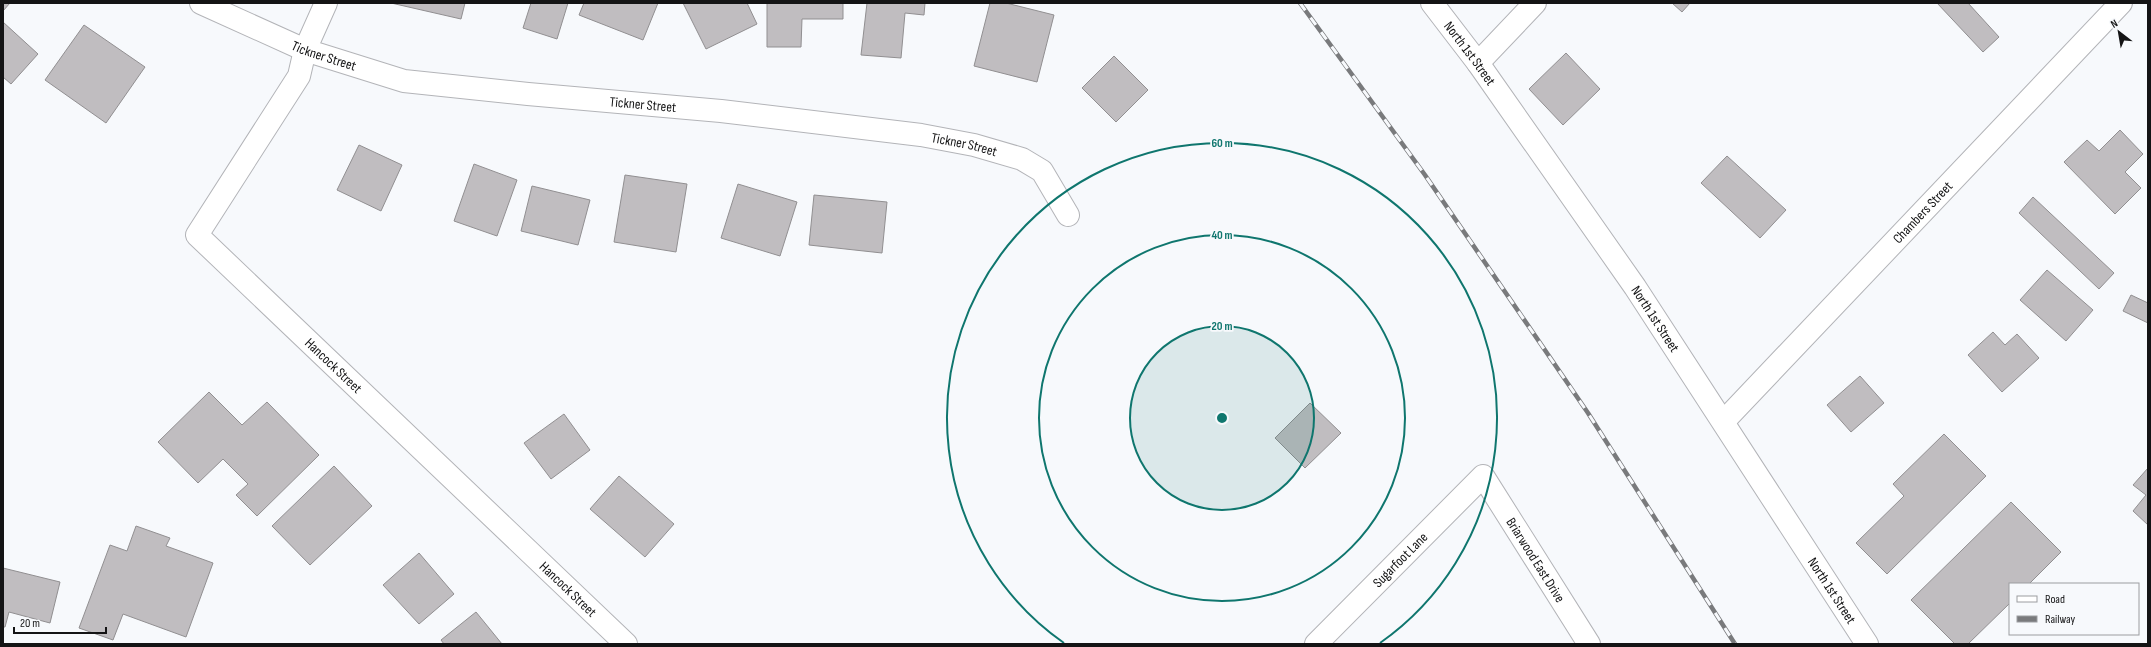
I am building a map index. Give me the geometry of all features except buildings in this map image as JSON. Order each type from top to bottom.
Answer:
[{"type":"street","name":"Tickner Street","points":[[201,3],[304,50],[404,81],[528,94],[720,111],[921,135],[974,145],[1022,158],[1042,171],[1068,215]]},
{"type":"street","points":[[304,50],[326,3]]},
{"type":"street","name":"North 1st Street","points":[[1432,3],[1478,63],[1635,287],[1724,421],[1867,644]]},
{"type":"street","name":"Chambers Street","points":[[1724,421],[2121,3]]},
{"type":"street","points":[[1478,63],[1531,5]]},
{"type":"street","name":"Hancock Street","points":[[304,50],[299,76],[197,235],[626,644]]},
{"type":"street","name":"Sugarfoot Lane","points":[[1316,644],[1483,476]]},
{"type":"street","name":"Briarwood East Drive","points":[[1483,476],[1589,644]]},
{"type":"railway","points":[[1300,3],[1425,175],[1588,413],[1735,644]]}]
